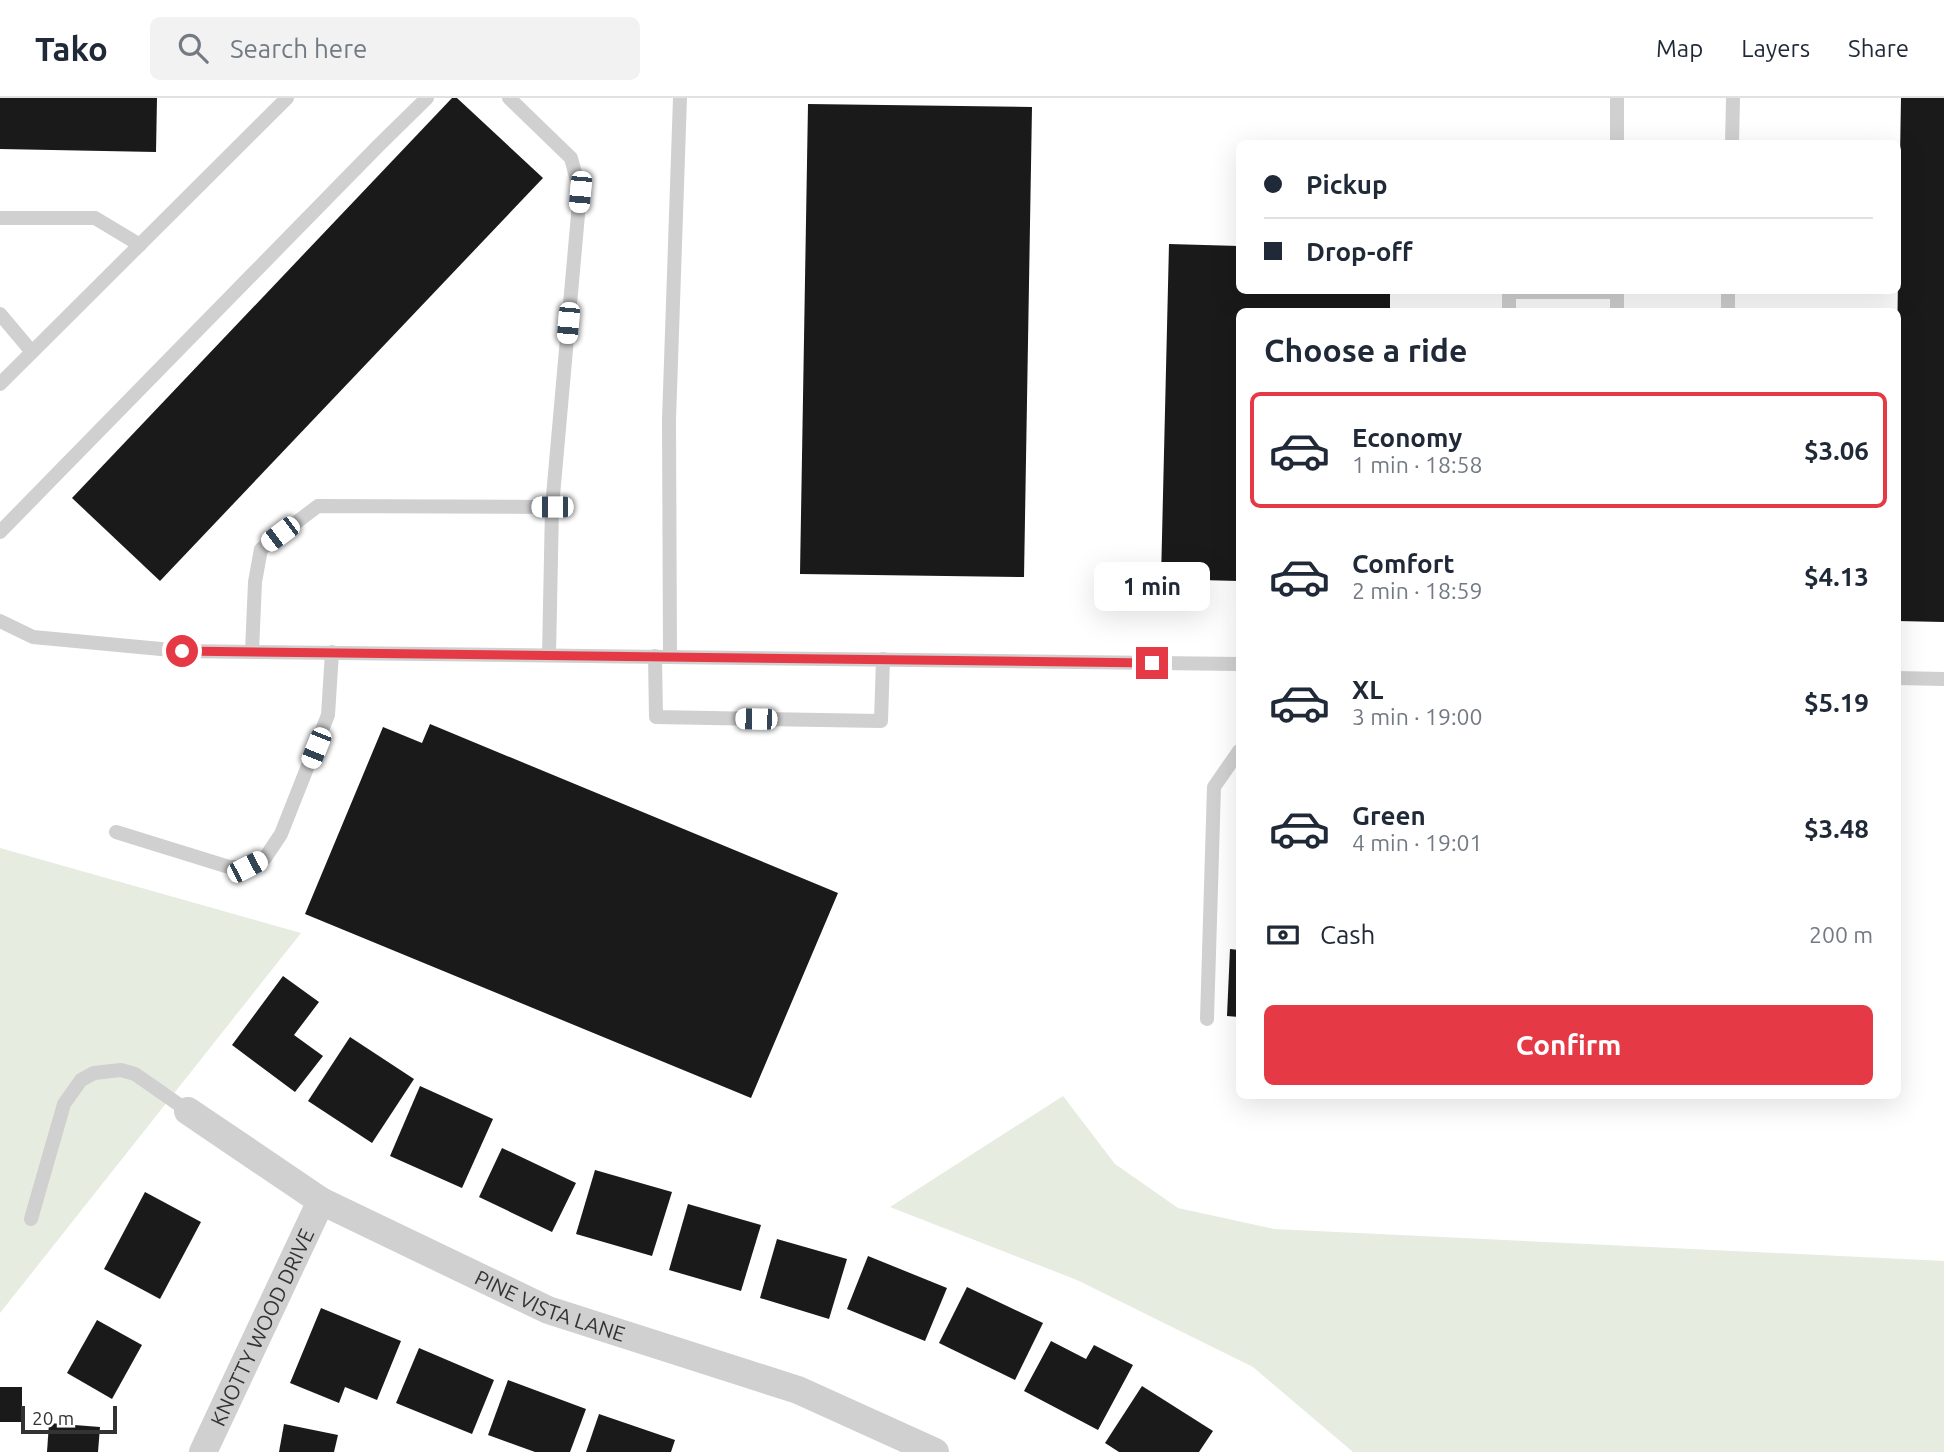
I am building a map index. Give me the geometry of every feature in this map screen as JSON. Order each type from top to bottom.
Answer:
[{"type":"street","name":"PINE VISTA LANE","points":[[188,1111],[321,1201],[548,1310],[799,1390],[935,1452]]},
{"type":"street","name":"KNOTTY WOOD DRIVE","points":[[203,1452],[321,1201]]},
{"type":"lane","points":[[0,384],[287,98]]},
{"type":"lane","points":[[0,531],[427,98]]},
{"type":"lane","points":[[509,98],[571,158],[580,192],[552,507],[549,655]]},
{"type":"lane","points":[[670,656],[669,420],[680,98]]},
{"type":"lane","points":[[1617,98],[1617,140]]},
{"type":"lane","points":[[1732,140],[1733,98]]},
{"type":"lane","points":[[0,218],[95,218],[140,245]]},
{"type":"lane","points":[[0,314],[32,352]]},
{"type":"lane","points":[[252,651],[255,582],[261,549],[318,506],[552,507]]},
{"type":"lane","points":[[0,621],[33,637],[182,651],[1236,664]]},
{"type":"lane","points":[[116,832],[229,867],[247,867],[265,858],[281,834],[328,715],[332,652]]},
{"type":"lane","points":[[655,656],[656,717],[881,721],[883,659]]},
{"type":"lane","points":[[1901,678],[1944,679]]},
{"type":"lane","points":[[1207,1018],[1214,787],[1236,755]]},
{"type":"lane","points":[[31,1219],[64,1104],[81,1080],[94,1073],[121,1070],[135,1074],[188,1111]]},
{"type":"shaded area","points":[[0,848],[301,933],[0,1313]]},
{"type":"shaded area","points":[[1063,1096],[1115,1164],[1178,1208],[1274,1229],[1944,1261],[1944,1452],[1353,1452],[1253,1367],[1077,1280],[890,1207]]},
{"type":"building","points":[[0,98],[157,98],[156,152],[0,149]]},
{"type":"building","points":[[452,98],[457,98],[543,178],[160,581],[72,498]]},
{"type":"building","points":[[1901,98],[1944,98],[1944,622],[1901,621],[1901,308],[1898,308],[1898,294],[1901,294]]},
{"type":"building","points":[[808,104],[1032,107],[1024,577],[800,574]]},
{"type":"building","points":[[1169,244],[1236,246],[1236,294],[1390,294],[1390,308],[1236,308],[1236,581],[1161,579]]},
{"type":"building","points":[[430,724],[838,893],[751,1098],[305,914],[383,727],[422,743]]},
{"type":"building","points":[[1230,949],[1236,950],[1236,1017],[1227,1016]]},
{"type":"building","points":[[283,976],[319,1002],[294,1035],[323,1056],[295,1092],[232,1045]]},
{"type":"building","points":[[350,1037],[414,1079],[372,1143],[308,1101]]},
{"type":"building","points":[[420,1086],[493,1119],[462,1188],[390,1156]]},
{"type":"building","points":[[502,1148],[576,1183],[552,1232],[479,1197]]},
{"type":"building","points":[[595,1170],[672,1192],[652,1256],[576,1234]]},
{"type":"building","points":[[145,1192],[201,1222],[160,1299],[104,1269]]},
{"type":"building","points":[[688,1204],[761,1225],[741,1291],[669,1270]]},
{"type":"building","points":[[777,1239],[847,1259],[829,1319],[760,1298]]},
{"type":"building","points":[[868,1256],[947,1288],[925,1341],[847,1309]]},
{"type":"building","points":[[967,1287],[1043,1323],[1015,1380],[939,1343]]},
{"type":"building","points":[[321,1308],[401,1341],[377,1400],[345,1387],[339,1403],[290,1383]]},
{"type":"building","points":[[97,1320],[142,1345],[112,1399],[67,1373]]},
{"type":"building","points":[[1051,1341],[1086,1359],[1094,1345],[1133,1365],[1098,1430],[1024,1391]]},
{"type":"building","points":[[419,1348],[494,1380],[472,1434],[396,1403]]},
{"type":"building","points":[[508,1380],[586,1409],[570,1452],[535,1452],[488,1435]]},
{"type":"building","points":[[1142,1386],[1213,1431],[1199,1452],[1119,1452],[1105,1443]]},
{"type":"building","points":[[0,1387],[22,1387],[22,1422],[0,1422]]},
{"type":"building","points":[[599,1414],[675,1440],[671,1452],[586,1452]]},
{"type":"building","points":[[49,1423],[100,1427],[98,1452],[47,1452]]},
{"type":"building","points":[[284,1424],[338,1435],[334,1452],[279,1452]]},
{"type":"route","points":[[182,651],[1152,663]]}]
